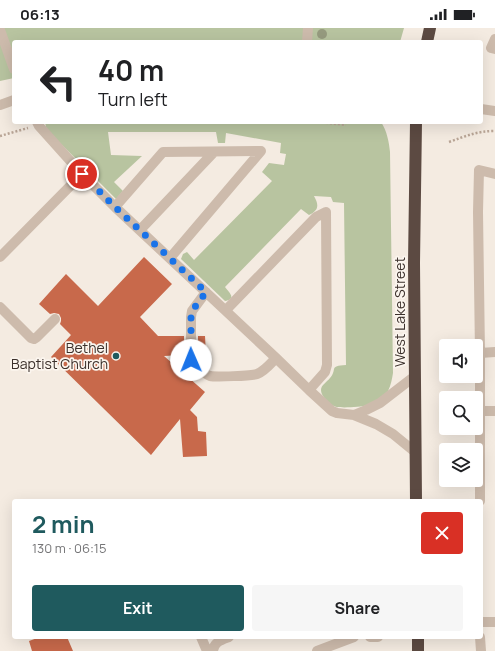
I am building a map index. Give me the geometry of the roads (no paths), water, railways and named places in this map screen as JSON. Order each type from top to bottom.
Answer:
[{"type":"highway","points":[[427,40],[430,28]]},
{"type":"highway","name":"West Lake Street","points":[[416,124],[414,263],[416,499]]},
{"type":"highway","points":[[418,639],[418,651]]},
{"type":"street","points":[[307,40],[308,28]]},
{"type":"street","points":[[0,30],[12,63]]},
{"type":"street","points":[[495,39],[491,48],[495,49]]},
{"type":"street","points":[[0,105],[12,101]]},
{"type":"street","points":[[483,109],[495,111]]},
{"type":"street","points":[[38,124],[82,174],[115,207],[226,310],[309,390],[337,413],[354,415],[382,427],[415,452]]},
{"type":"street","points":[[115,207],[163,152],[261,151],[170,258]]},
{"type":"street","points":[[140,230],[214,152]]},
{"type":"street","points":[[480,339],[479,170],[495,174]]},
{"type":"street","points":[[0,257],[82,174]]},
{"type":"street","points":[[226,310],[316,217],[326,212],[327,365],[325,372],[309,390]]},
{"type":"street","points":[[206,292],[195,307],[191,317],[191,357],[193,363],[203,372],[211,376],[249,376],[260,373],[276,358]]},
{"type":"street","points":[[0,307],[31,338],[34,339],[55,319]]},
{"type":"street","points":[[483,353],[495,352]]},
{"type":"street","points":[[354,415],[370,409],[380,403],[415,376]]},
{"type":"street","points":[[483,411],[495,410]]},
{"type":"street","points":[[480,435],[480,499]]},
{"type":"street","points":[[483,622],[495,622]]},
{"type":"street","points":[[202,639],[207,651]]},
{"type":"street","points":[[214,651],[214,647],[217,642],[224,639]]},
{"type":"street","points":[[317,651],[349,639]]},
{"type":"street","points":[[480,639],[480,651]]},
{"type":"place","name":"Bethel Baptist Church","points":[[116,356]]}]
